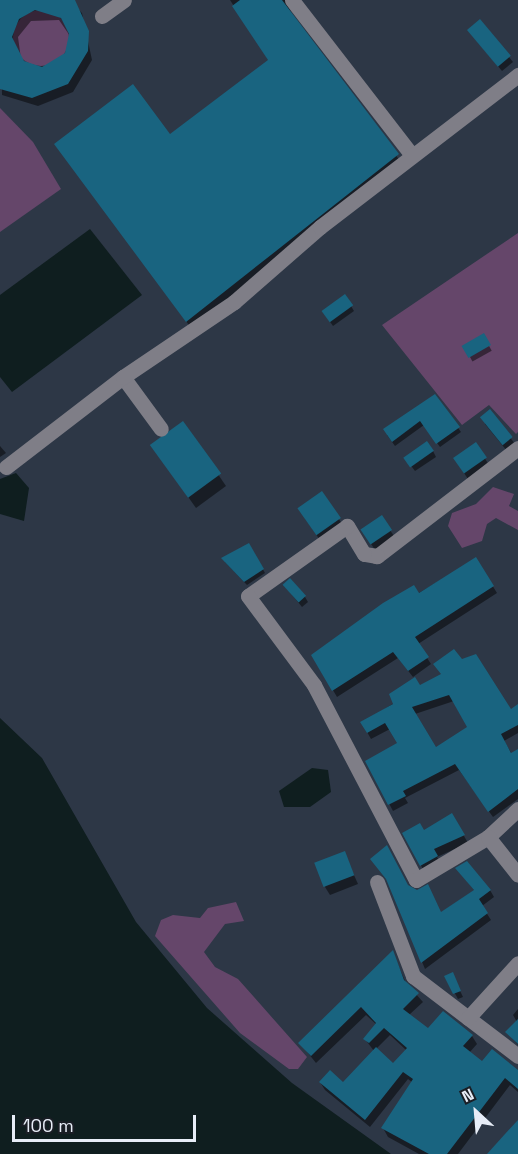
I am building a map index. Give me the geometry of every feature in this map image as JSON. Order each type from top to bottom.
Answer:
[{"type":"street","points":[[102,16],[124,0]]},
{"type":"street","points":[[292,0],[412,155]]},
{"type":"street","points":[[6,467],[123,377],[234,302],[412,155],[518,75]]},
{"type":"street","points":[[123,377],[162,429]]},
{"type":"street","points":[[518,448],[377,556],[364,554],[347,526],[248,596],[315,685],[416,880],[488,837],[518,809]]},
{"type":"street","points":[[488,837],[518,875]]},
{"type":"street","points":[[377,882],[413,976],[518,1056]]},
{"type":"street","points":[[468,1018],[518,963]]},
{"type":"shaded area","points":[[41,10],[52,12],[61,18],[67,27],[69,38],[67,49],[61,58],[52,64],[41,66],[30,64],[21,58],[15,49],[13,38],[15,27],[21,18],[30,12]]},
{"type":"shaded area","points":[[0,108],[33,142],[61,189],[0,232]]},
{"type":"shaded area","points":[[90,229],[142,295],[12,392],[0,377],[0,295]]},
{"type":"shaded area","points":[[518,233],[518,432],[516,434],[489,405],[462,425],[382,325]]},
{"type":"shaded area","points":[[16,473],[29,488],[24,521],[0,514],[0,479]]},
{"type":"shaded area","points":[[493,487],[514,494],[509,506],[518,511],[518,530],[496,518],[487,524],[482,541],[462,548],[448,526],[452,513],[476,504]]},
{"type":"shaded area","points":[[0,718],[42,758],[136,922],[207,1008],[292,1083],[391,1154],[0,1154]]},
{"type":"shaded area","points":[[312,768],[328,770],[331,792],[310,807],[284,807],[279,791]]},
{"type":"shaded area","points":[[236,902],[244,921],[225,924],[204,952],[215,967],[238,979],[307,1057],[298,1069],[289,1069],[240,1033],[155,936],[161,920],[173,915],[200,918],[208,908]]},
{"type":"building","points":[[0,0],[75,0],[89,31],[88,51],[68,84],[32,98],[0,89]],"holes":[[[35,10],[61,18],[69,34],[65,53],[42,67],[24,61],[12,37],[19,19]]]},
{"type":"building","points":[[240,0],[282,0],[399,154],[186,322],[54,144],[133,84],[170,134],[268,60],[232,6]]},
{"type":"building","points":[[480,19],[511,56],[498,67],[467,30]]},
{"type":"building","points":[[345,294],[353,305],[330,322],[322,311]]},
{"type":"building","points":[[484,333],[491,345],[468,358],[461,346]]},
{"type":"building","points":[[435,394],[460,427],[436,444],[420,421],[392,442],[383,429]]},
{"type":"building","points":[[490,409],[513,437],[503,445],[480,417]]},
{"type":"building","points":[[183,421],[221,474],[188,498],[150,445]]},
{"type":"building","points":[[427,441],[434,451],[410,467],[403,458]]},
{"type":"building","points":[[476,442],[487,458],[464,474],[453,458]]},
{"type":"building","points":[[322,491],[341,518],[316,535],[297,508]]},
{"type":"building","points":[[382,515],[392,530],[371,544],[360,530]]},
{"type":"building","points":[[249,543],[264,569],[244,582],[221,558]]},
{"type":"building","points":[[476,557],[494,586],[415,637],[429,657],[408,671],[393,652],[332,691],[311,655],[383,603],[414,585],[419,593]]},
{"type":"building","points":[[290,578],[306,596],[299,603],[283,585]]},
{"type":"building","points":[[454,649],[462,659],[476,654],[511,709],[518,704],[518,725],[501,734],[511,753],[518,749],[518,789],[488,812],[455,764],[403,791],[406,796],[388,805],[365,761],[397,743],[385,723],[367,733],[360,722],[393,704],[389,694],[415,677],[420,685],[441,674],[433,664]],"holes":[[[449,695],[467,727],[436,747],[412,707]]]},
{"type":"building","points":[[452,813],[465,835],[434,849],[438,856],[420,866],[402,833],[420,823],[424,830]]},
{"type":"building","points":[[387,845],[408,885],[417,890],[428,884],[441,912],[474,890],[455,868],[467,861],[491,890],[479,899],[488,913],[421,963],[386,879],[370,859]]},
{"type":"building","points":[[345,851],[354,875],[324,887],[314,863]]},
{"type":"building","points":[[393,950],[404,980],[419,993],[403,1009],[428,1028],[443,1011],[473,1035],[463,1046],[482,1061],[492,1049],[518,1070],[518,1089],[505,1078],[447,1154],[429,1154],[381,1128],[413,1079],[403,1072],[365,1120],[319,1082],[330,1070],[343,1082],[376,1047],[393,1063],[407,1048],[384,1028],[369,1043],[363,1039],[376,1023],[361,1007],[311,1056],[298,1043]]},
{"type":"building","points":[[453,972],[461,991],[453,994],[444,976]]},
{"type":"building","points":[[518,1019],[518,1044],[505,1032]]},
{"type":"building","points":[[518,1120],[518,1154],[487,1154],[505,1134]]}]
